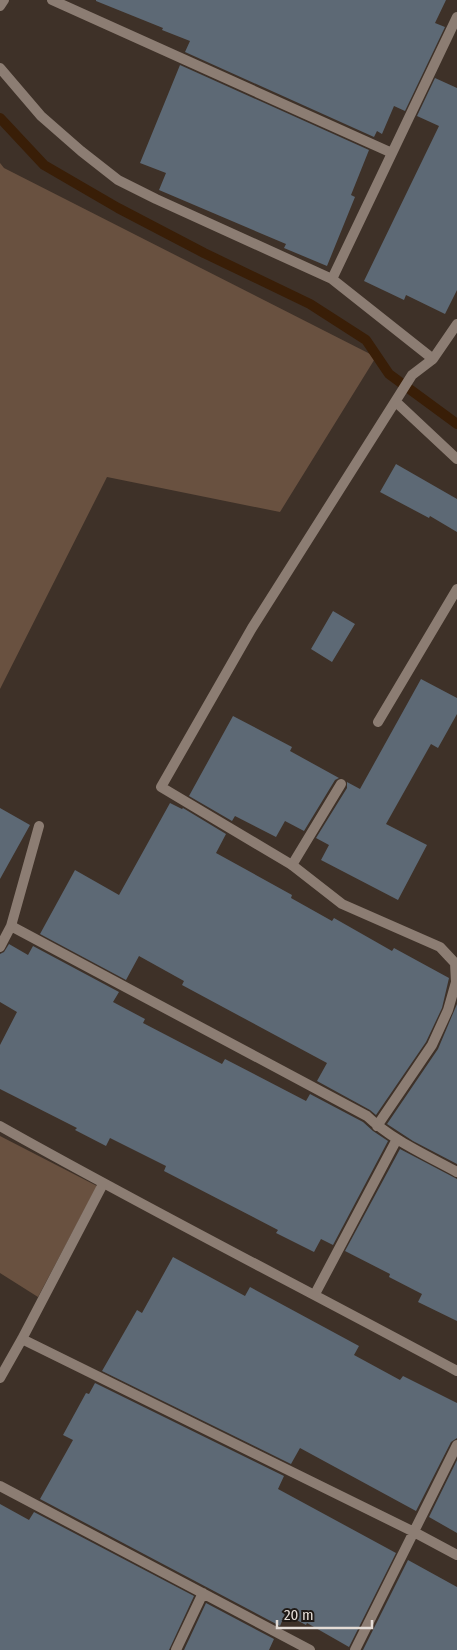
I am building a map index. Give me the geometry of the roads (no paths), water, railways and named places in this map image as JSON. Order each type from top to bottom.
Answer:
[{"type":"street","points":[[0,6],[4,0]]},
{"type":"street","points":[[52,0],[392,153]]},
{"type":"street","points":[[332,279],[457,17]]},
{"type":"street","points":[[0,68],[3,74],[41,116],[118,180],[332,279],[433,359]]},
{"type":"street","points":[[377,1126],[432,1045],[448,1010],[456,982],[455,963],[440,946],[342,904],[292,865],[161,787],[252,628],[412,375],[433,359],[457,324]]},
{"type":"street","points":[[397,400],[457,459]]},
{"type":"street","points":[[378,722],[457,590]]},
{"type":"street","points":[[292,865],[342,784]]},
{"type":"street","points":[[0,947],[11,926],[39,826]]},
{"type":"street","points":[[11,926],[367,1116],[377,1126],[397,1139],[457,1172]]},
{"type":"street","points":[[0,1126],[103,1184],[315,1294],[457,1371]]},
{"type":"street","points":[[315,1294],[397,1139]]},
{"type":"street","points":[[0,1378],[22,1340],[103,1184]]},
{"type":"street","points":[[22,1340],[414,1532],[457,1555]]},
{"type":"street","points":[[355,1650],[457,1446]]},
{"type":"street","points":[[0,1486],[310,1650]]},
{"type":"street","points":[[176,1650],[203,1593]]},
{"type":"waterway","points":[[0,118],[44,165],[118,208],[204,253],[310,304],[366,340],[389,374],[457,424]]}]
